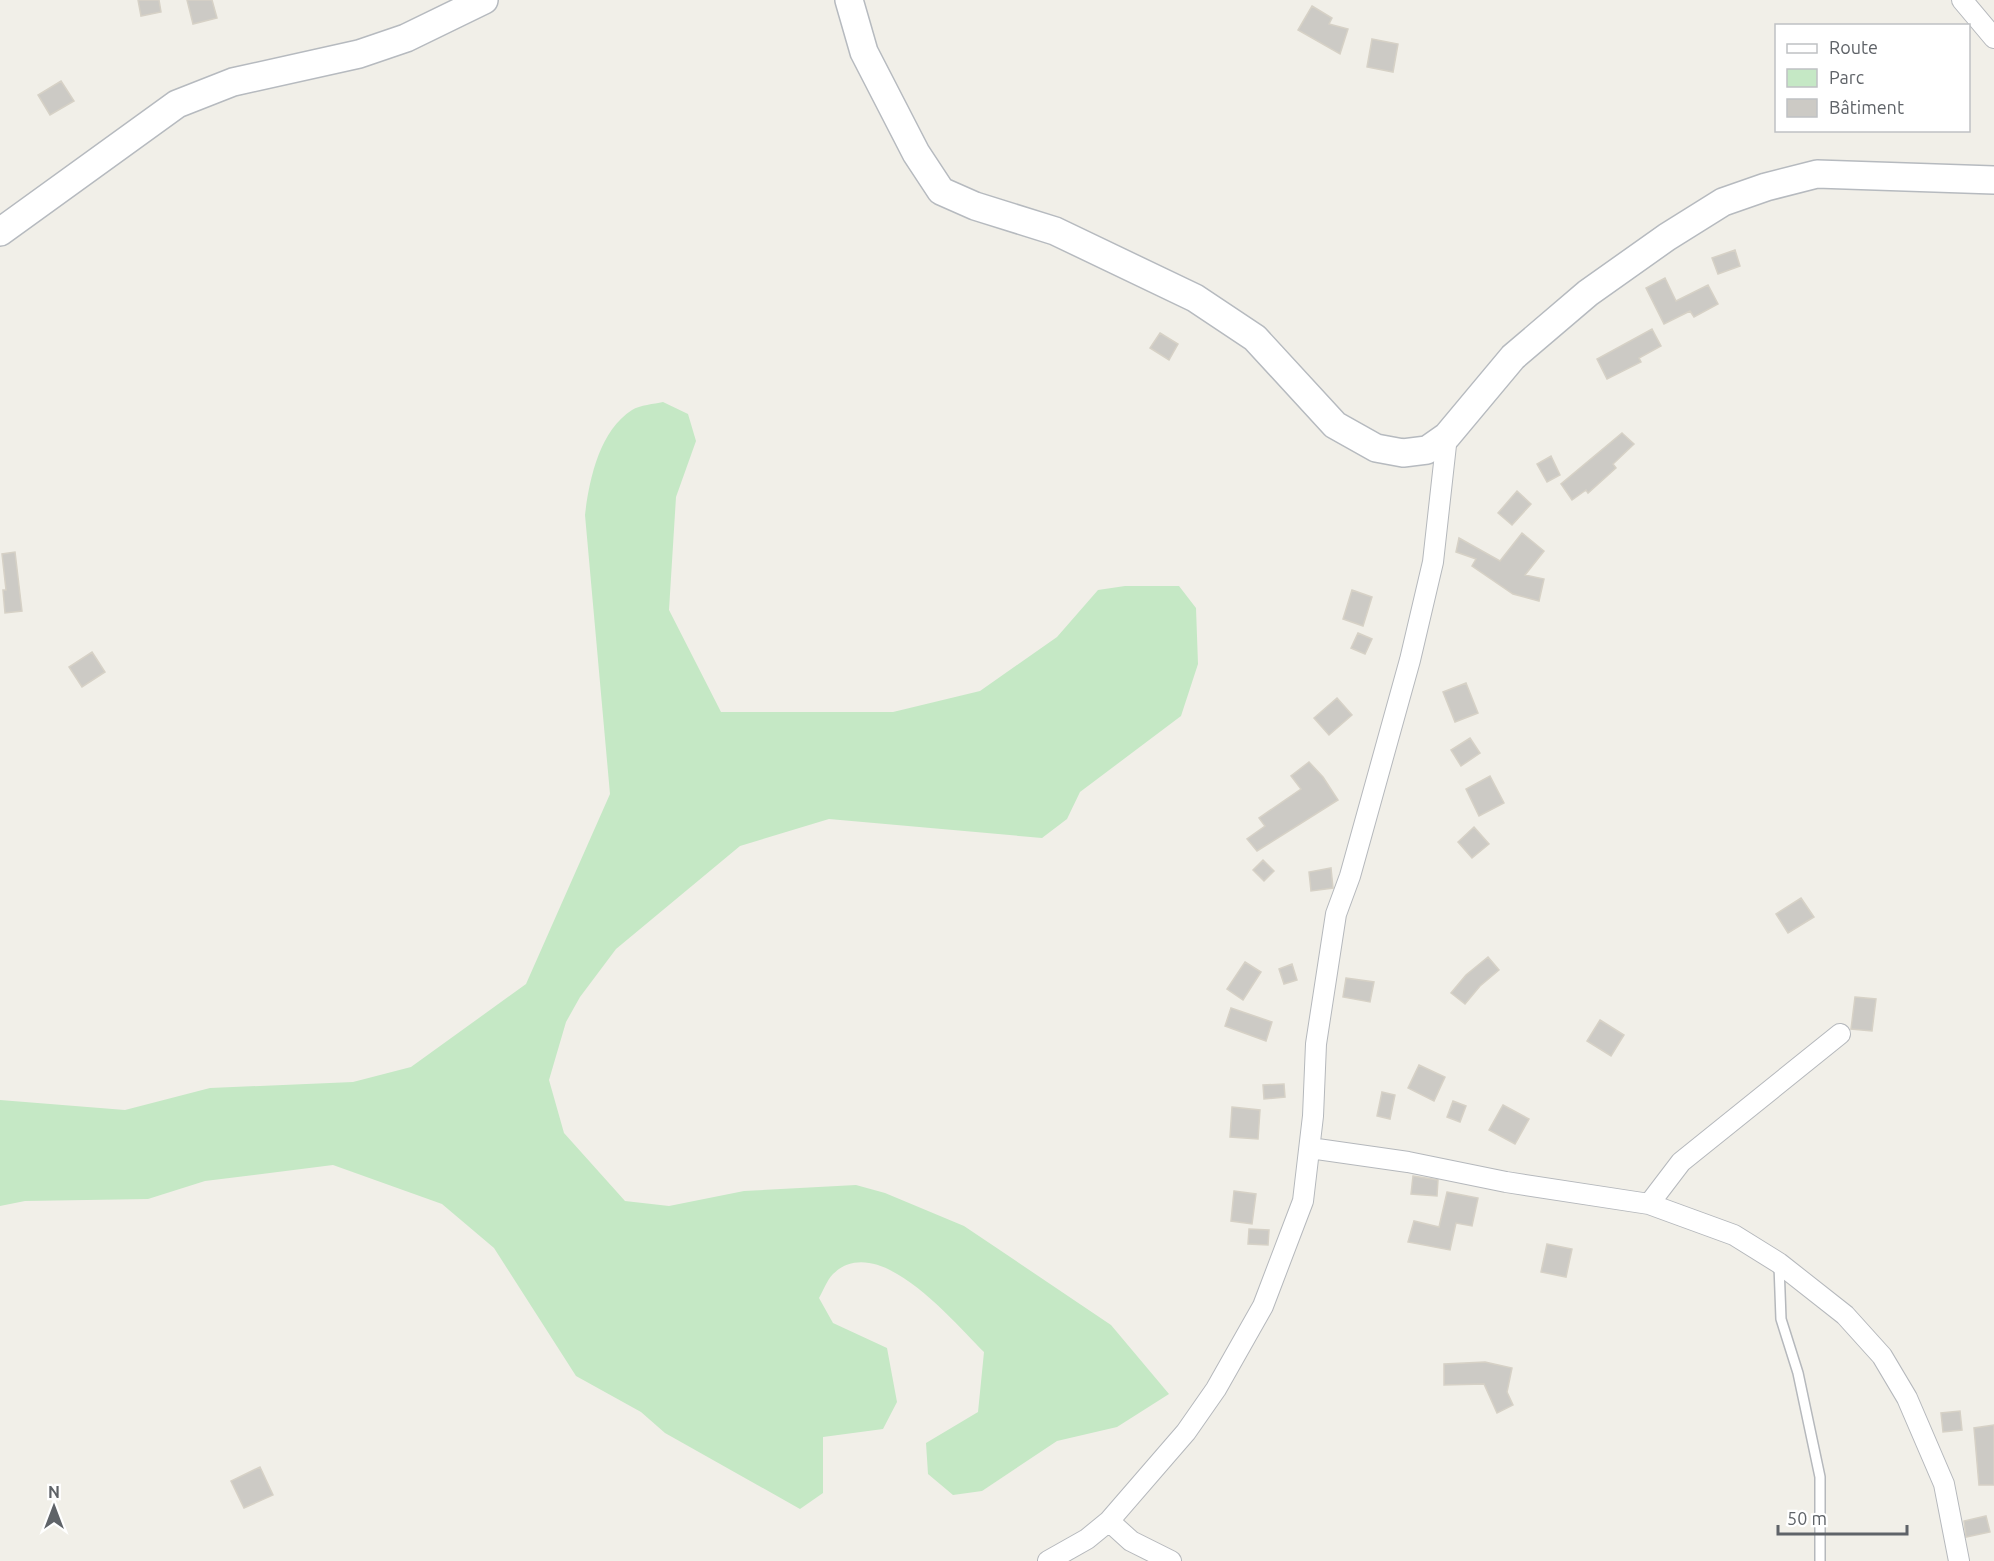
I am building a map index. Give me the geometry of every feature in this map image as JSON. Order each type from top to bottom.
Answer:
[{"type":"street","points":[[0,232],[177,104],[233,82],[378,48],[406,38],[484,0]]},
{"type":"street","points":[[849,0],[864,52],[916,153],[941,191],[975,206],[1055,231],[1195,298],[1254,338],[1335,425],[1376,448],[1403,453],[1427,450],[1447,436],[1513,357],[1580,300],[1667,237],[1723,202],[1766,187],[1817,174],[1994,180]]},
{"type":"street","points":[[1962,0],[1994,38]]},
{"type":"street","points":[[1048,1561],[1087,1539],[1109,1521],[1186,1432],[1216,1389],[1263,1306],[1304,1201],[1310,1149],[1316,1044],[1336,914],[1350,876],[1410,660],[1433,562],[1447,436]]},
{"type":"street","points":[[1649,1204],[1682,1162],[1840,1034]]},
{"type":"street","points":[[1310,1149],[1408,1162],[1506,1182],[1649,1204],[1734,1235],[1779,1263],[1845,1315],[1882,1356],[1907,1398],[1944,1484],[1959,1561]]},
{"type":"street","points":[[1109,1521],[1131,1541],[1171,1561]]},
{"type":"street","points":[[1068,1561],[1087,1539]]},
{"type":"lane","points":[[1779,1263],[1781,1318],[1798,1372],[1820,1477],[1820,1561]]},
{"type":"green space","points":[[663,402],[688,414],[696,441],[676,497],[669,610],[721,712],[893,712],[980,691],[1057,637],[1098,590],[1125,586],[1179,586],[1196,608],[1198,664],[1181,716],[1080,792],[1067,819],[1042,838],[829,819],[740,846],[616,949],[580,997],[566,1022],[549,1080],[564,1133],[625,1201],[669,1206],[744,1191],[856,1185],[885,1193],[964,1226],[1111,1325],[1169,1394],[1117,1427],[1057,1441],[982,1491],[953,1495],[928,1474],[926,1443],[978,1412],[984,1352],[935,1303],[914,1286],[893,1272],[872,1264],[851,1264],[833,1274],[819,1298],[833,1323],[887,1348],[897,1402],[883,1429],[823,1437],[823,1493],[800,1509],[665,1433],[641,1412],[576,1376],[494,1248],[442,1204],[333,1165],[205,1181],[148,1199],[25,1201],[0,1206],[0,1100],[125,1110],[210,1088],[353,1082],[411,1067],[526,984],[610,794],[585,515],[589,487],[598,458],[611,430],[635,408]]},
{"type":"building","points":[[138,0],[159,0],[161,12],[141,16]]},
{"type":"building","points":[[187,0],[212,0],[217,18],[193,24]]},
{"type":"building","points":[[1312,6],[1332,18],[1329,24],[1348,29],[1340,54],[1298,30]]},
{"type":"building","points":[[1372,39],[1398,44],[1393,72],[1367,67]]},
{"type":"building","points":[[61,81],[74,101],[50,115],[38,95]]},
{"type":"building","points":[[1735,250],[1740,266],[1718,274],[1712,258]]},
{"type":"building","points":[[1665,278],[1676,301],[1708,285],[1718,304],[1694,317],[1690,311],[1664,324],[1646,288]]},
{"type":"building","points":[[1652,329],[1661,346],[1639,358],[1641,362],[1607,379],[1597,359]]},
{"type":"building","points":[[1160,333],[1178,344],[1169,360],[1150,348]]},
{"type":"building","points":[[1622,433],[1634,444],[1613,464],[1616,468],[1588,493],[1586,490],[1572,500],[1561,484]]},
{"type":"building","points":[[1551,456],[1560,475],[1547,482],[1537,464]]},
{"type":"building","points":[[1517,491],[1531,504],[1512,525],[1498,513]]},
{"type":"building","points":[[1522,533],[1544,551],[1525,575],[1544,579],[1539,601],[1513,594],[1472,566],[1476,559],[1456,552],[1459,538],[1500,561]]},
{"type":"building","points":[[15,552],[22,611],[5,613],[3,590],[6,590],[2,554]]},
{"type":"building","points":[[1352,590],[1372,597],[1363,626],[1343,619]]},
{"type":"building","points":[[1358,633],[1372,639],[1365,654],[1351,648]]},
{"type":"building","points":[[92,652],[105,672],[82,687],[69,667]]},
{"type":"building","points":[[1466,683],[1478,713],[1455,722],[1443,692]]},
{"type":"building","points":[[1337,698],[1352,715],[1329,735],[1314,718]]},
{"type":"building","points":[[1470,738],[1480,753],[1461,766],[1451,750]]},
{"type":"building","points":[[1309,762],[1323,777],[1338,800],[1257,851],[1247,839],[1265,826],[1259,818],[1301,789],[1291,776]]},
{"type":"building","points":[[1490,776],[1504,803],[1479,816],[1466,789]]},
{"type":"building","points":[[1474,827],[1489,844],[1472,858],[1458,842]]},
{"type":"building","points":[[1263,860],[1274,871],[1264,881],[1253,870]]},
{"type":"building","points":[[1331,868],[1333,888],[1311,891],[1309,872]]},
{"type":"building","points":[[1801,898],[1814,917],[1788,933],[1776,914]]},
{"type":"building","points":[[1488,957],[1499,970],[1480,986],[1465,1004],[1451,993],[1466,975]]},
{"type":"building","points":[[1245,962],[1261,972],[1243,1000],[1227,989]]},
{"type":"building","points":[[1292,964],[1297,980],[1284,984],[1279,969]]},
{"type":"building","points":[[1346,978],[1374,982],[1370,1002],[1343,997]]},
{"type":"building","points":[[1855,997],[1876,999],[1872,1031],[1851,1029]]},
{"type":"building","points":[[1231,1008],[1272,1022],[1266,1041],[1225,1026]]},
{"type":"building","points":[[1600,1020],[1624,1035],[1611,1056],[1587,1041]]},
{"type":"building","points":[[1419,1065],[1445,1077],[1434,1101],[1408,1088]]},
{"type":"building","points":[[1284,1084],[1285,1097],[1264,1099],[1263,1085]]},
{"type":"building","points":[[1382,1092],[1395,1095],[1390,1119],[1377,1116]]},
{"type":"building","points":[[1453,1101],[1466,1106],[1460,1122],[1447,1117]]},
{"type":"building","points":[[1503,1105],[1529,1119],[1515,1144],[1489,1130]]},
{"type":"building","points":[[1232,1107],[1260,1110],[1258,1139],[1230,1137]]},
{"type":"building","points":[[1413,1176],[1438,1180],[1437,1196],[1411,1194]]},
{"type":"building","points":[[1234,1191],[1256,1194],[1252,1224],[1231,1221]]},
{"type":"building","points":[[1447,1192],[1478,1198],[1472,1226],[1456,1223],[1450,1250],[1408,1242],[1414,1221],[1439,1227]]},
{"type":"building","points":[[1249,1229],[1269,1230],[1268,1245],[1248,1244]]},
{"type":"building","points":[[1547,1244],[1572,1249],[1566,1277],[1541,1272]]},
{"type":"building","points":[[1485,1362],[1512,1368],[1507,1392],[1513,1405],[1497,1413],[1484,1384],[1444,1385],[1444,1364]]},
{"type":"building","points":[[1960,1411],[1962,1430],[1943,1432],[1941,1413]]},
{"type":"building","points":[[1994,1425],[1994,1485],[1979,1485],[1974,1428]]},
{"type":"building","points":[[260,1467],[273,1495],[244,1508],[231,1481]]},
{"type":"building","points":[[1986,1516],[1990,1532],[1966,1537],[1964,1521]]}]
